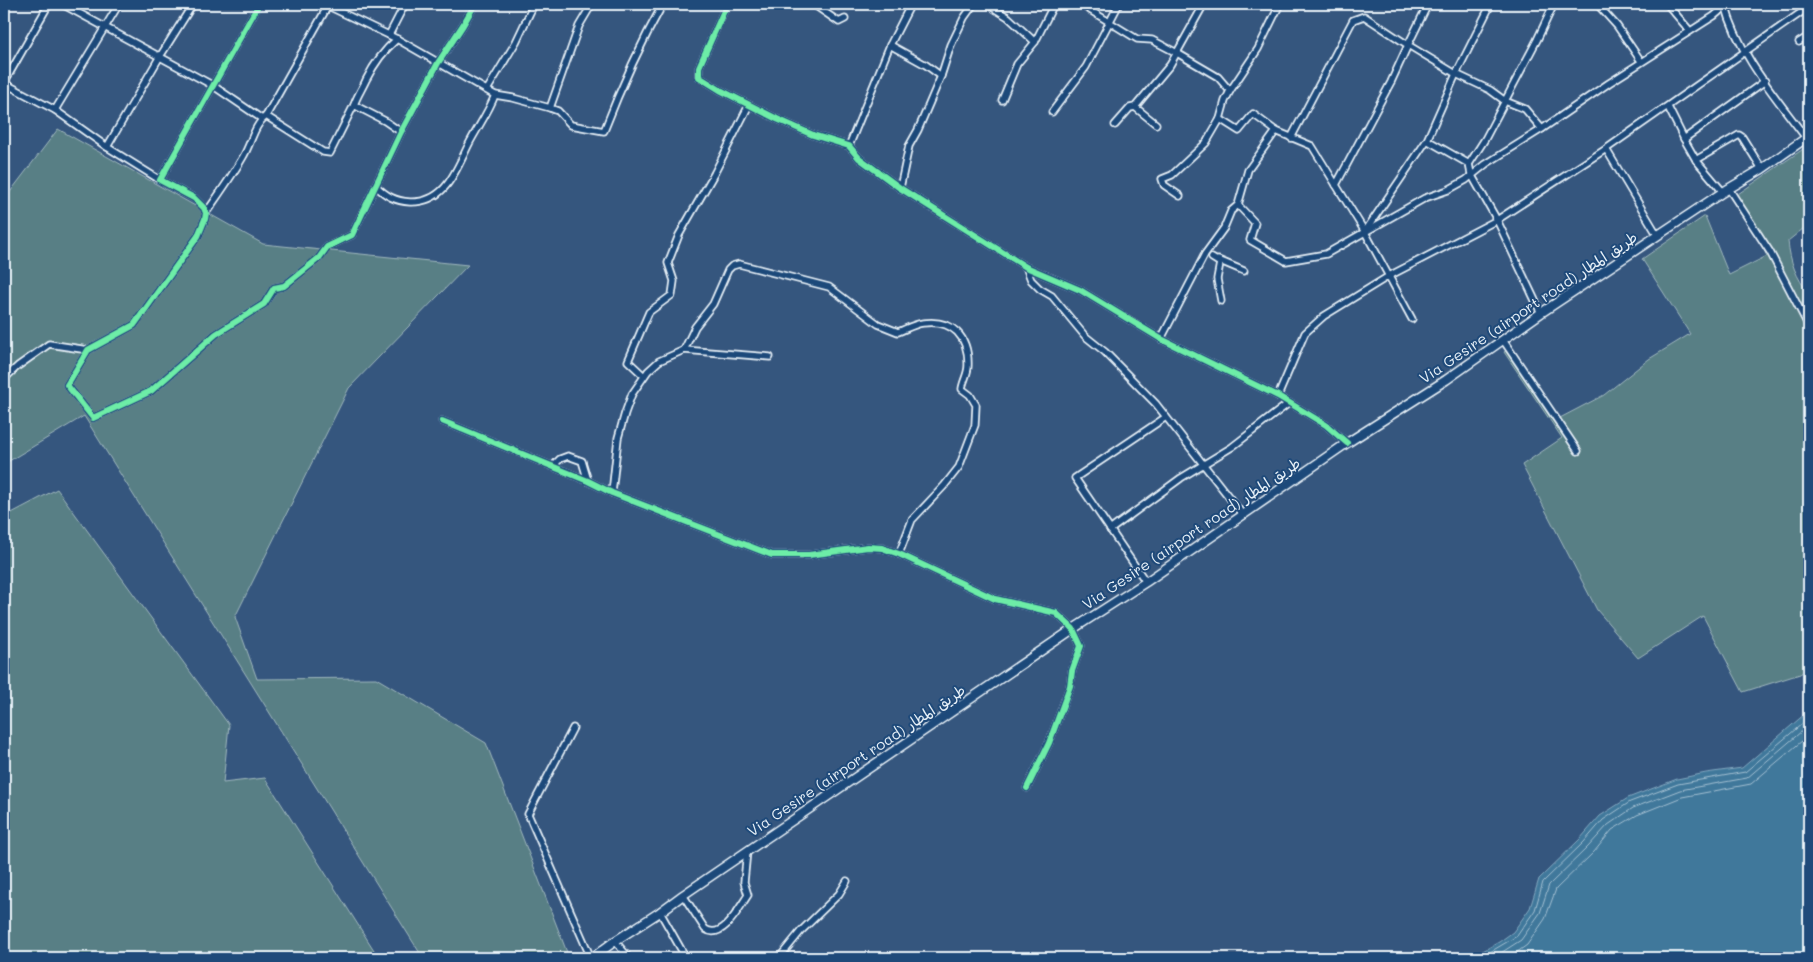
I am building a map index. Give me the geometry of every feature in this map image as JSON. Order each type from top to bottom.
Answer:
[{"type":"main road","name":"Via Gesire (airport road) طريق المطار","points":[[592,958],[1073,629],[1146,582],[1347,442],[1438,385],[1807,137]]},
{"type":"street","points":[[50,4],[4,83],[55,110],[160,180],[194,198],[204,208],[206,213]]},
{"type":"street","points":[[62,4],[212,85],[323,152],[330,153],[370,70],[385,50],[397,39]]},
{"type":"street","points":[[55,110],[119,4]]},
{"type":"street","points":[[108,147],[159,58],[193,4]]},
{"type":"street","points":[[160,180],[259,4]]},
{"type":"street","points":[[475,4],[438,63],[401,132],[352,235],[326,247],[319,258],[284,286],[274,288],[264,304],[216,334],[151,391],[93,418],[67,385],[88,350],[134,325],[198,236],[206,213],[244,155],[327,4],[397,39],[438,63],[495,95],[550,108],[558,112],[571,125],[604,131],[622,83],[663,4]]},
{"type":"street","points":[[389,35],[405,4]]},
{"type":"street","points":[[487,90],[516,42],[534,4]]},
{"type":"street","points":[[550,108],[579,26],[592,4]]},
{"type":"street","points":[[728,4],[698,67],[699,77],[749,105],[813,135],[849,146],[859,158],[900,188],[1026,267],[1080,290],[1161,339],[1278,396],[1326,425],[1347,442]]},
{"type":"street","points":[[813,4],[839,22],[845,19]]},
{"type":"street","points":[[849,146],[890,45],[911,4]]},
{"type":"street","points":[[900,188],[909,146],[918,130],[941,76],[951,45],[964,18],[974,4]]},
{"type":"street","points":[[987,4],[1008,17],[1035,42]]},
{"type":"street","points":[[1002,100],[1017,64],[1035,42],[1054,4]]},
{"type":"street","points":[[1080,4],[1137,39],[1152,40],[1177,53],[1218,77],[1230,91]]},
{"type":"street","points":[[1052,112],[1086,67],[1108,22],[1120,4]]},
{"type":"street","points":[[1115,125],[1130,108],[1135,107],[1170,65],[1204,4]]},
{"type":"street","points":[[1180,196],[1164,185],[1162,179],[1172,176],[1206,143],[1220,119],[1230,91],[1258,49],[1280,4]]},
{"type":"street","points":[[1336,185],[1428,4]]},
{"type":"street","points":[[1365,232],[1427,140],[1490,4]]},
{"type":"street","points":[[1541,314],[1497,220],[1471,174],[1469,164],[1506,101],[1554,4]]},
{"type":"street","points":[[1597,4],[1617,26],[1641,61]]},
{"type":"street","points":[[1667,4],[1690,31]]},
{"type":"street","points":[[1238,205],[1255,223],[1250,240],[1286,261],[1326,254],[1426,198],[1448,190],[1466,180],[1471,174],[1542,129],[1641,61],[1714,16],[1727,4]]},
{"type":"street","points":[[1727,4],[1727,13],[1745,53],[1807,137]]},
{"type":"street","points":[[1278,396],[1305,333],[1324,316],[1389,276],[1497,220],[1606,150],[1809,7]]},
{"type":"street","points":[[1291,138],[1353,20],[1364,16],[1456,74],[1525,109],[1542,129]]},
{"type":"street","points":[[1799,42],[1809,36]]},
{"type":"street","points":[[890,45],[926,65],[941,76]]},
{"type":"street","points":[[1684,139],[1765,81]]},
{"type":"street","points":[[376,186],[396,200],[407,202],[420,202],[432,198],[444,189],[457,170],[495,95]]},
{"type":"street","points":[[354,105],[371,113],[401,132]]},
{"type":"street","points":[[644,376],[628,361],[649,312],[672,295],[674,281],[668,263],[679,235],[714,174],[749,105]]},
{"type":"street","points":[[1668,106],[1696,160],[1726,190],[1770,252],[1809,327]]},
{"type":"street","points":[[1135,107],[1156,124]]},
{"type":"street","points":[[1220,119],[1239,131],[1253,114],[1276,131],[1312,146],[1365,232],[1412,319]]},
{"type":"street","points":[[1161,339],[1205,254],[1224,228],[1231,211],[1238,205],[1248,170],[1276,131]]},
{"type":"street","points":[[1696,160],[1739,135],[1762,169]]},
{"type":"street","points":[[1427,140],[1469,164]]},
{"type":"street","points":[[1606,150],[1658,236]]},
{"type":"street","points":[[1205,254],[1220,263],[1216,279],[1221,300]]},
{"type":"street","points":[[1212,258],[1244,271]]},
{"type":"street","points":[[684,350],[695,327],[713,304],[728,270],[732,266],[739,264],[829,288],[840,294],[853,307],[878,324],[898,332],[923,323],[939,323],[950,326],[959,333],[966,348],[968,368],[962,389],[970,395],[976,404],[975,425],[959,467],[912,520],[898,554]]},
{"type":"street","points":[[1026,267],[1031,280],[1040,289],[1052,296],[1084,336],[1105,352],[1156,404],[1243,515]]},
{"type":"street","points":[[1504,340],[1578,451]]},
{"type":"street","points":[[4,379],[18,366],[49,344],[88,350]]},
{"type":"street","points":[[612,493],[618,438],[632,394],[644,376],[659,361],[684,350],[770,357]]},
{"type":"street","points":[[1110,530],[1203,464],[1232,447],[1289,403]]},
{"type":"street","points":[[1146,582],[1075,478],[1166,417]]},
{"type":"street","points":[[442,421],[588,481],[612,493],[772,554],[810,555],[868,547],[882,548],[995,599],[1056,613],[1073,629],[1081,646],[1072,671],[1070,686],[1049,744],[1028,788]]},
{"type":"street","points":[[552,466],[560,459],[568,456],[582,461],[588,481]]},
{"type":"street","points":[[573,728],[528,814],[592,958]]},
{"type":"street","points":[[683,895],[705,929],[710,932],[723,929],[748,895],[744,882],[747,851]]},
{"type":"street","points":[[779,958],[801,931],[840,894],[847,881]]},
{"type":"street","points":[[660,912],[686,958]]},
{"type":"street","points":[[615,941],[629,958]]},
{"type":"green space","points":[[58,129],[263,244],[468,265],[349,388],[235,617],[257,679],[376,678],[486,743],[568,955],[563,958],[423,958],[84,416],[4,464],[4,200]]},
{"type":"green space","points":[[1809,145],[1809,224],[1788,241],[1794,269],[1809,294],[1809,668],[1800,674],[1743,692],[1703,616],[1638,658],[1597,610],[1522,465],[1562,438],[1504,352],[1511,347],[1558,419],[1604,395],[1649,359],[1690,334],[1642,259],[1705,216],[1729,275],[1767,256],[1735,196]]},
{"type":"green space","points":[[57,489],[229,725],[223,783],[265,778],[379,958],[4,958],[4,517]]},
{"type":"water","points":[[1806,713],[1809,713],[1809,958],[1470,958],[1513,932],[1530,908],[1539,879],[1580,839],[1600,816],[1628,798],[1677,779],[1742,768]]},
{"type":"cycle path","points":[[259,4],[160,180],[194,198],[204,208],[206,213],[205,219],[198,236],[134,325],[88,350],[67,385],[93,418],[151,391],[216,334],[264,304],[274,288],[284,286],[319,258],[327,247],[352,235],[401,132],[438,63],[475,4]]},
{"type":"cycle path","points":[[727,4],[699,67],[699,77],[777,119],[813,135],[849,146],[859,158],[900,188],[1026,267],[1080,290],[1161,339],[1278,396],[1326,425],[1347,443]]},
{"type":"cycle path","points":[[442,421],[588,481],[612,493],[772,555],[809,555],[868,547],[882,548],[899,554],[995,599],[1056,613],[1073,629],[1081,646],[1072,671],[1070,686],[1049,743],[1027,788]]}]
